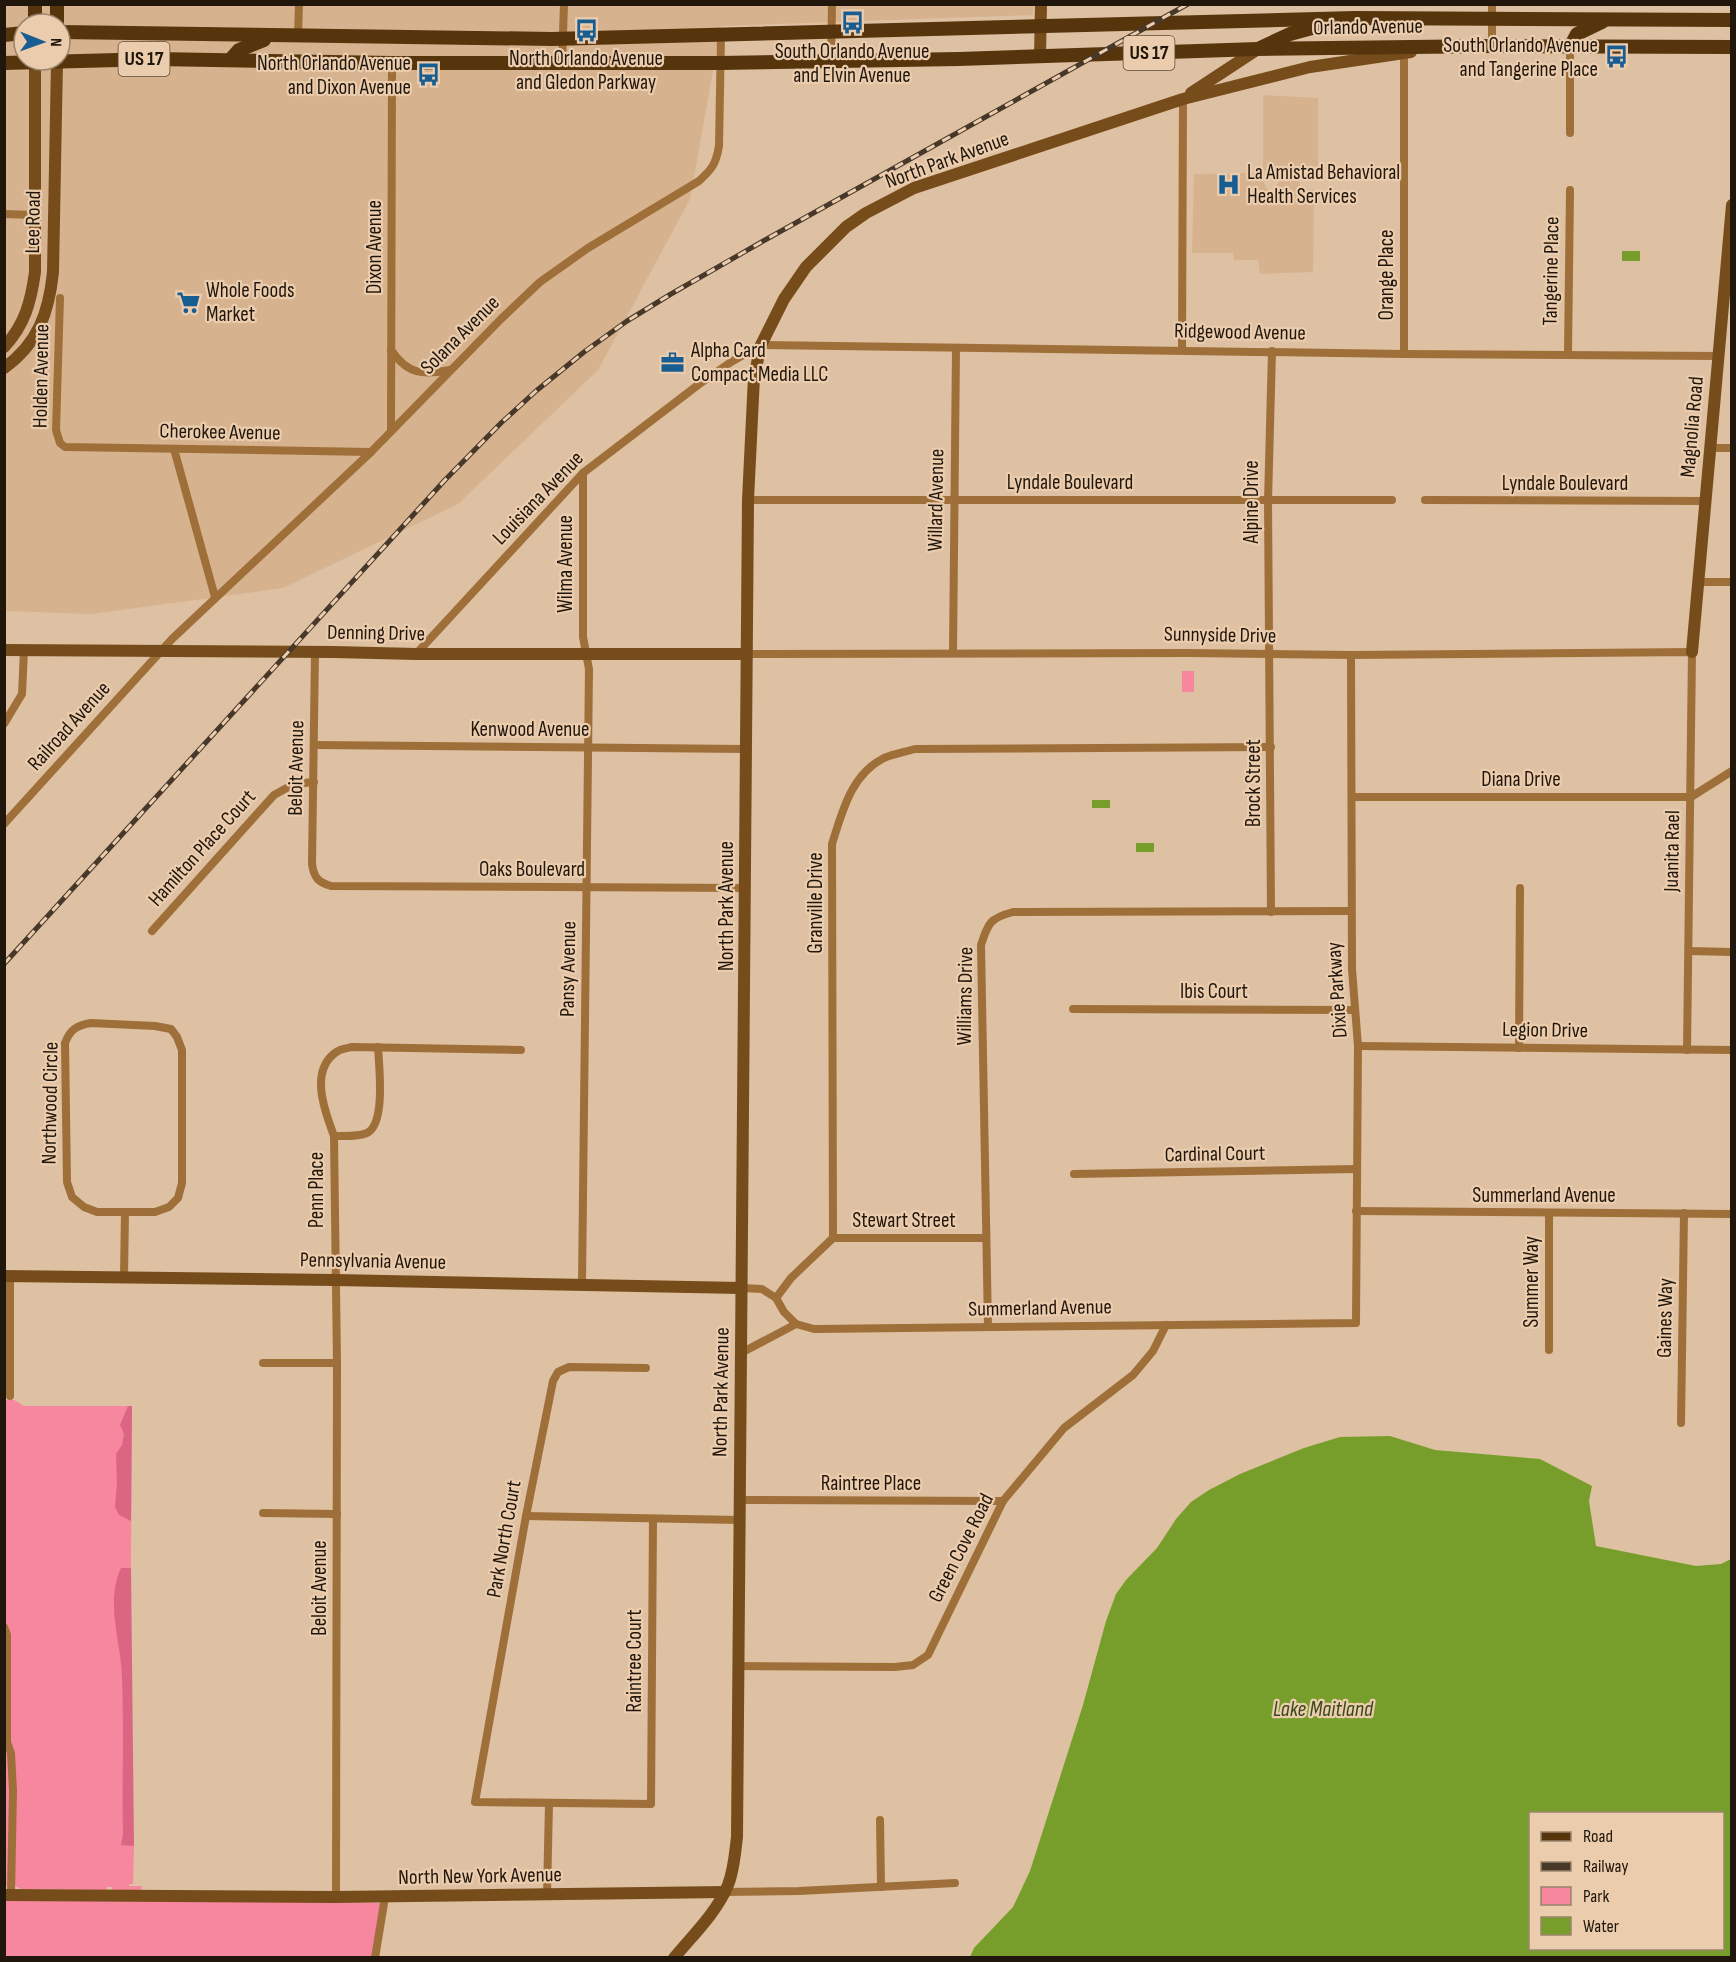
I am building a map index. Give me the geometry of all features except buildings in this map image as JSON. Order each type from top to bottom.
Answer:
[{"type":"main road","name":"Orlando Avenue","points":[[1040,25],[1355,18],[1492,11],[1610,20],[1731,20]]},
{"type":"main road","points":[[1258,49],[1290,34],[1355,18]]},
{"type":"main road","points":[[1570,46],[1577,34],[1610,20]]},
{"type":"main road","name":"US 17","points":[[72,32],[563,39],[1040,25]]},
{"type":"main road","points":[[231,59],[238,50],[276,36]]},
{"type":"main road","name":"Orlando Avenue","points":[[1040,57],[1258,49],[1492,46],[1731,47]]},
{"type":"main road","name":"US 17","points":[[72,61],[231,59],[392,63],[720,63],[1040,57]]},
{"type":"street","points":[[298,4],[298,36]]},
{"type":"street","points":[[562,63],[564,4]]},
{"type":"street","points":[[831,62],[832,4]]},
{"type":"street","points":[[1040,57],[1041,4]]},
{"type":"street","points":[[1492,11],[1492,46]]},
{"type":"street","name":"Solana Avenue","points":[[160,651],[371,452],[540,282],[588,248],[699,181],[709,172],[716,161],[719,146],[721,35]]},
{"type":"street","points":[[1570,46],[1570,132]]},
{"type":"street","name":"North Park Avenue","points":[[674,1958],[704,1922],[724,1892],[734,1862],[737,1838],[748,500],[754,377],[761,345],[784,299],[806,267],[846,227],[866,213],[914,188],[1183,99],[1310,67],[1443,47]]},
{"type":"street","name":"North Park Avenue","points":[[1183,99],[1258,49]]},
{"type":"street","name":"Orange Place","points":[[1404,53],[1404,354]]},
{"type":"street","name":"Dixon Avenue","points":[[391,431],[392,63]]},
{"type":"street","name":"Lee Road","points":[[4,347],[17,332],[27,314],[35,272],[34,72]]},
{"type":"street","name":"Lee Road","points":[[4,369],[27,349],[37,334],[51,297],[57,72]]},
{"type":"street","points":[[1182,349],[1183,99]]},
{"type":"street","name":"Tangerine Place","points":[[1568,353],[1570,190]]},
{"type":"street","name":"Magnolia Road","points":[[1692,652],[1717,356],[1726,325],[1731,205]]},
{"type":"street","points":[[4,214],[35,215]]},
{"type":"street","points":[[35,272],[53,272]]},
{"type":"street","name":"Holden Avenue","points":[[60,298],[56,430],[60,443],[69,448]]},
{"type":"street","name":"Ridgewood Avenue","points":[[761,345],[1717,356]]},
{"type":"street","name":"Louisiana Avenue","points":[[416,654],[583,473],[698,385],[761,345]]},
{"type":"street","name":"Willard Avenue","points":[[953,653],[956,348]]},
{"type":"street","points":[[391,350],[398,361],[418,373],[451,370]]},
{"type":"street","name":"Alpine Drive","points":[[1270,654],[1268,501],[1272,351]]},
{"type":"street","name":"Cherokee Avenue","points":[[69,448],[371,452]]},
{"type":"street","points":[[1710,448],[1731,448]]},
{"type":"street","points":[[174,449],[215,597]]},
{"type":"street","name":"Wilma Avenue","points":[[583,473],[583,638],[586,654]]},
{"type":"street","name":"Lyndale Boulevard","points":[[748,500],[1392,500]]},
{"type":"street","name":"Lyndale Boulevard","points":[[1425,500],[1706,501]]},
{"type":"street","points":[[1698,582],[1731,582]]},
{"type":"street","name":"Denning Drive","points":[[4,650],[746,654]]},
{"type":"street","points":[[4,724],[22,694],[24,650]]},
{"type":"street","name":"Railroad Avenue","points":[[4,824],[160,651]]},
{"type":"street","name":"Beloit Avenue","points":[[315,652],[312,864],[313,874],[319,882]]},
{"type":"street","name":"Sunnyside Drive","points":[[746,654],[1351,655],[1692,652]]},
{"type":"street","name":"Juanita Rael","points":[[1687,1050],[1692,652]]},
{"type":"street","name":"Pansy Avenue","points":[[582,1284],[588,747],[586,654]]},
{"type":"street","name":"Brock Street","points":[[1270,654],[1271,912]]},
{"type":"street","name":"Dixie Parkway","points":[[1351,655],[1352,969],[1358,1046],[1356,1323]]},
{"type":"street","name":"Kenwood Avenue","points":[[315,745],[746,749]]},
{"type":"street","name":"Granville Drive","points":[[832,1238],[832,844],[843,807],[861,775],[883,759],[915,749],[1271,747]]},
{"type":"street","points":[[1691,798],[1731,771]]},
{"type":"street","name":"Hamilton Place Court","points":[[152,931],[273,795],[294,784],[314,782]]},
{"type":"street","name":"Diana Drive","points":[[1352,796],[1691,798]]},
{"type":"street","name":"Oaks Boulevard","points":[[319,882],[331,886],[746,888]]},
{"type":"street","points":[[1519,1048],[1520,888]]},
{"type":"street","name":"Williams Drive","points":[[988,1327],[981,945],[988,924],[999,915],[1013,912],[1351,911]]},
{"type":"street","points":[[1689,951],[1731,951]]},
{"type":"street","name":"Ibis Court","points":[[1073,1009],[1355,1010]]},
{"type":"street","name":"Northwood Circle","points":[[91,1023],[171,1029],[182,1050],[182,1183],[178,1198],[169,1207],[155,1212],[125,1212],[97,1212],[84,1207],[72,1197],[67,1182],[65,1043],[68,1034],[78,1025],[91,1023]]},
{"type":"street","name":"Legion Drive","points":[[1358,1046],[1731,1050]]},
{"type":"street","name":"Penn Place","points":[[335,1280],[334,1136],[322,1103],[321,1080],[327,1063],[338,1051],[352,1047],[521,1050]]},
{"type":"street","name":"Penn Place","points":[[334,1136],[368,1133],[375,1126],[379,1114],[378,1047]]},
{"type":"street","name":"Cardinal Court","points":[[1074,1174],[1356,1169]]},
{"type":"street","name":"Summerland Avenue","points":[[1356,1211],[1731,1214]]},
{"type":"street","points":[[124,1278],[125,1212]]},
{"type":"street","name":"Summer Way","points":[[1549,1213],[1549,1350]]},
{"type":"street","name":"Gaines Way","points":[[1681,1423],[1684,1213]]},
{"type":"street","name":"Stewart Street","points":[[776,1298],[790,1278],[832,1238],[985,1239]]},
{"type":"street","points":[[7,1276],[10,1396]]},
{"type":"street","name":"Pennsylvania Avenue","points":[[7,1276],[741,1288]]},
{"type":"street","name":"Beloit Avenue","points":[[335,1280],[337,1363],[336,1897]]},
{"type":"street","points":[[741,1288],[762,1289],[776,1298],[784,1312],[796,1324],[741,1353]]},
{"type":"street","name":"Summerland Avenue","points":[[796,1324],[814,1329],[1356,1323]]},
{"type":"street","name":"Green Cove Road","points":[[739,1666],[895,1667],[913,1665],[927,1655],[1003,1502],[1064,1428],[1133,1375],[1154,1351],[1166,1325]]},
{"type":"street","points":[[263,1363],[337,1363]]},
{"type":"street","name":"Park North Court","points":[[549,1803],[475,1802],[526,1516],[553,1381],[558,1372],[568,1367],[646,1368]]},
{"type":"street","name":"Raintree Place","points":[[739,1500],[1003,1502]]},
{"type":"street","points":[[263,1513],[337,1514]]},
{"type":"street","points":[[526,1516],[739,1520]]},
{"type":"street","name":"Raintree Court","points":[[549,1803],[651,1804],[653,1519]]},
{"type":"street","points":[[4,1627],[7,1635],[7,1742],[11,1753],[13,1791],[8,1895]]},
{"type":"street","points":[[547,1895],[549,1803]]},
{"type":"street","points":[[880,1820],[881,1887]]},
{"type":"street","name":"North New York Avenue","points":[[8,1895],[385,1897],[798,1892],[955,1882]]},
{"type":"street","points":[[375,1958],[385,1897]]},
{"type":"shaded area","points":[[5,5],[1033,5],[1033,15],[721,26],[690,199],[598,370],[458,504],[283,588],[91,614],[5,611]]},
{"type":"shaded area","name":"La Amistad Behavioral Health Services","points":[[1263,95],[1318,98],[1318,167],[1299,178],[1300,190],[1314,189],[1313,272],[1260,274],[1258,260],[1234,260],[1233,253],[1192,253],[1194,174],[1258,173],[1270,193],[1288,171],[1263,170]]},
{"type":"shaded area","points":[[128,1406],[132,1406],[131,1521],[119,1515],[115,1507],[116,1454],[122,1445],[124,1434],[120,1425]]},
{"type":"shaded area","points":[[121,1568],[131,1568],[134,1846],[121,1845],[123,1835],[122,1677],[114,1595]]},
{"type":"green space","points":[[1182,671],[1194,671],[1194,692],[1182,692]]},
{"type":"green space","points":[[5,1356],[6,1400],[14,1400],[24,1406],[132,1406],[129,1845],[134,1846],[133,1884],[129,1886],[142,1886],[141,1890],[112,1890],[112,1887],[107,1887],[107,1890],[21,1889],[15,1886],[5,1886]]},
{"type":"green space","points":[[4,1898],[381,1903],[372,1957],[5,1958]]},
{"type":"water","points":[[1622,251],[1640,251],[1640,261],[1622,261]]},
{"type":"water","points":[[1092,800],[1110,800],[1110,808],[1092,808]]},
{"type":"water","points":[[1136,843],[1154,843],[1154,852],[1136,852]]},
{"type":"water","name":"Lake Maitland","points":[[1390,1436],[1435,1450],[1540,1459],[1592,1486],[1589,1501],[1596,1546],[1696,1566],[1721,1564],[1731,1559],[1731,1957],[970,1957],[974,1948],[1013,1907],[1030,1871],[1116,1594],[1126,1580],[1157,1548],[1176,1519],[1191,1502],[1240,1474],[1304,1448],[1340,1437]]},
{"type":"railway","points":[[4,964],[445,480],[501,423],[584,352],[627,321],[671,294],[1188,4]]},
{"type":"place","name":"South Orlando Avenue and Elvin Avenue","points":[[852,23]]},
{"type":"place","name":"North Orlando Avenue and Gledon Parkway","points":[[586,30]]},
{"type":"place","name":"South Orlando Avenue and Tangerine Place","points":[[1616,57]]},
{"type":"place","name":"North Orlando Avenue and Dixon Avenue","points":[[429,75]]},
{"type":"place","name":"La Amistad Behavioral Health Services","points":[[1229,184]]},
{"type":"place","name":"Whole Foods Market","points":[[188,302]]},
{"type":"place","name":"Alpha Card Compact Media LLC","points":[[673,362]]}]
